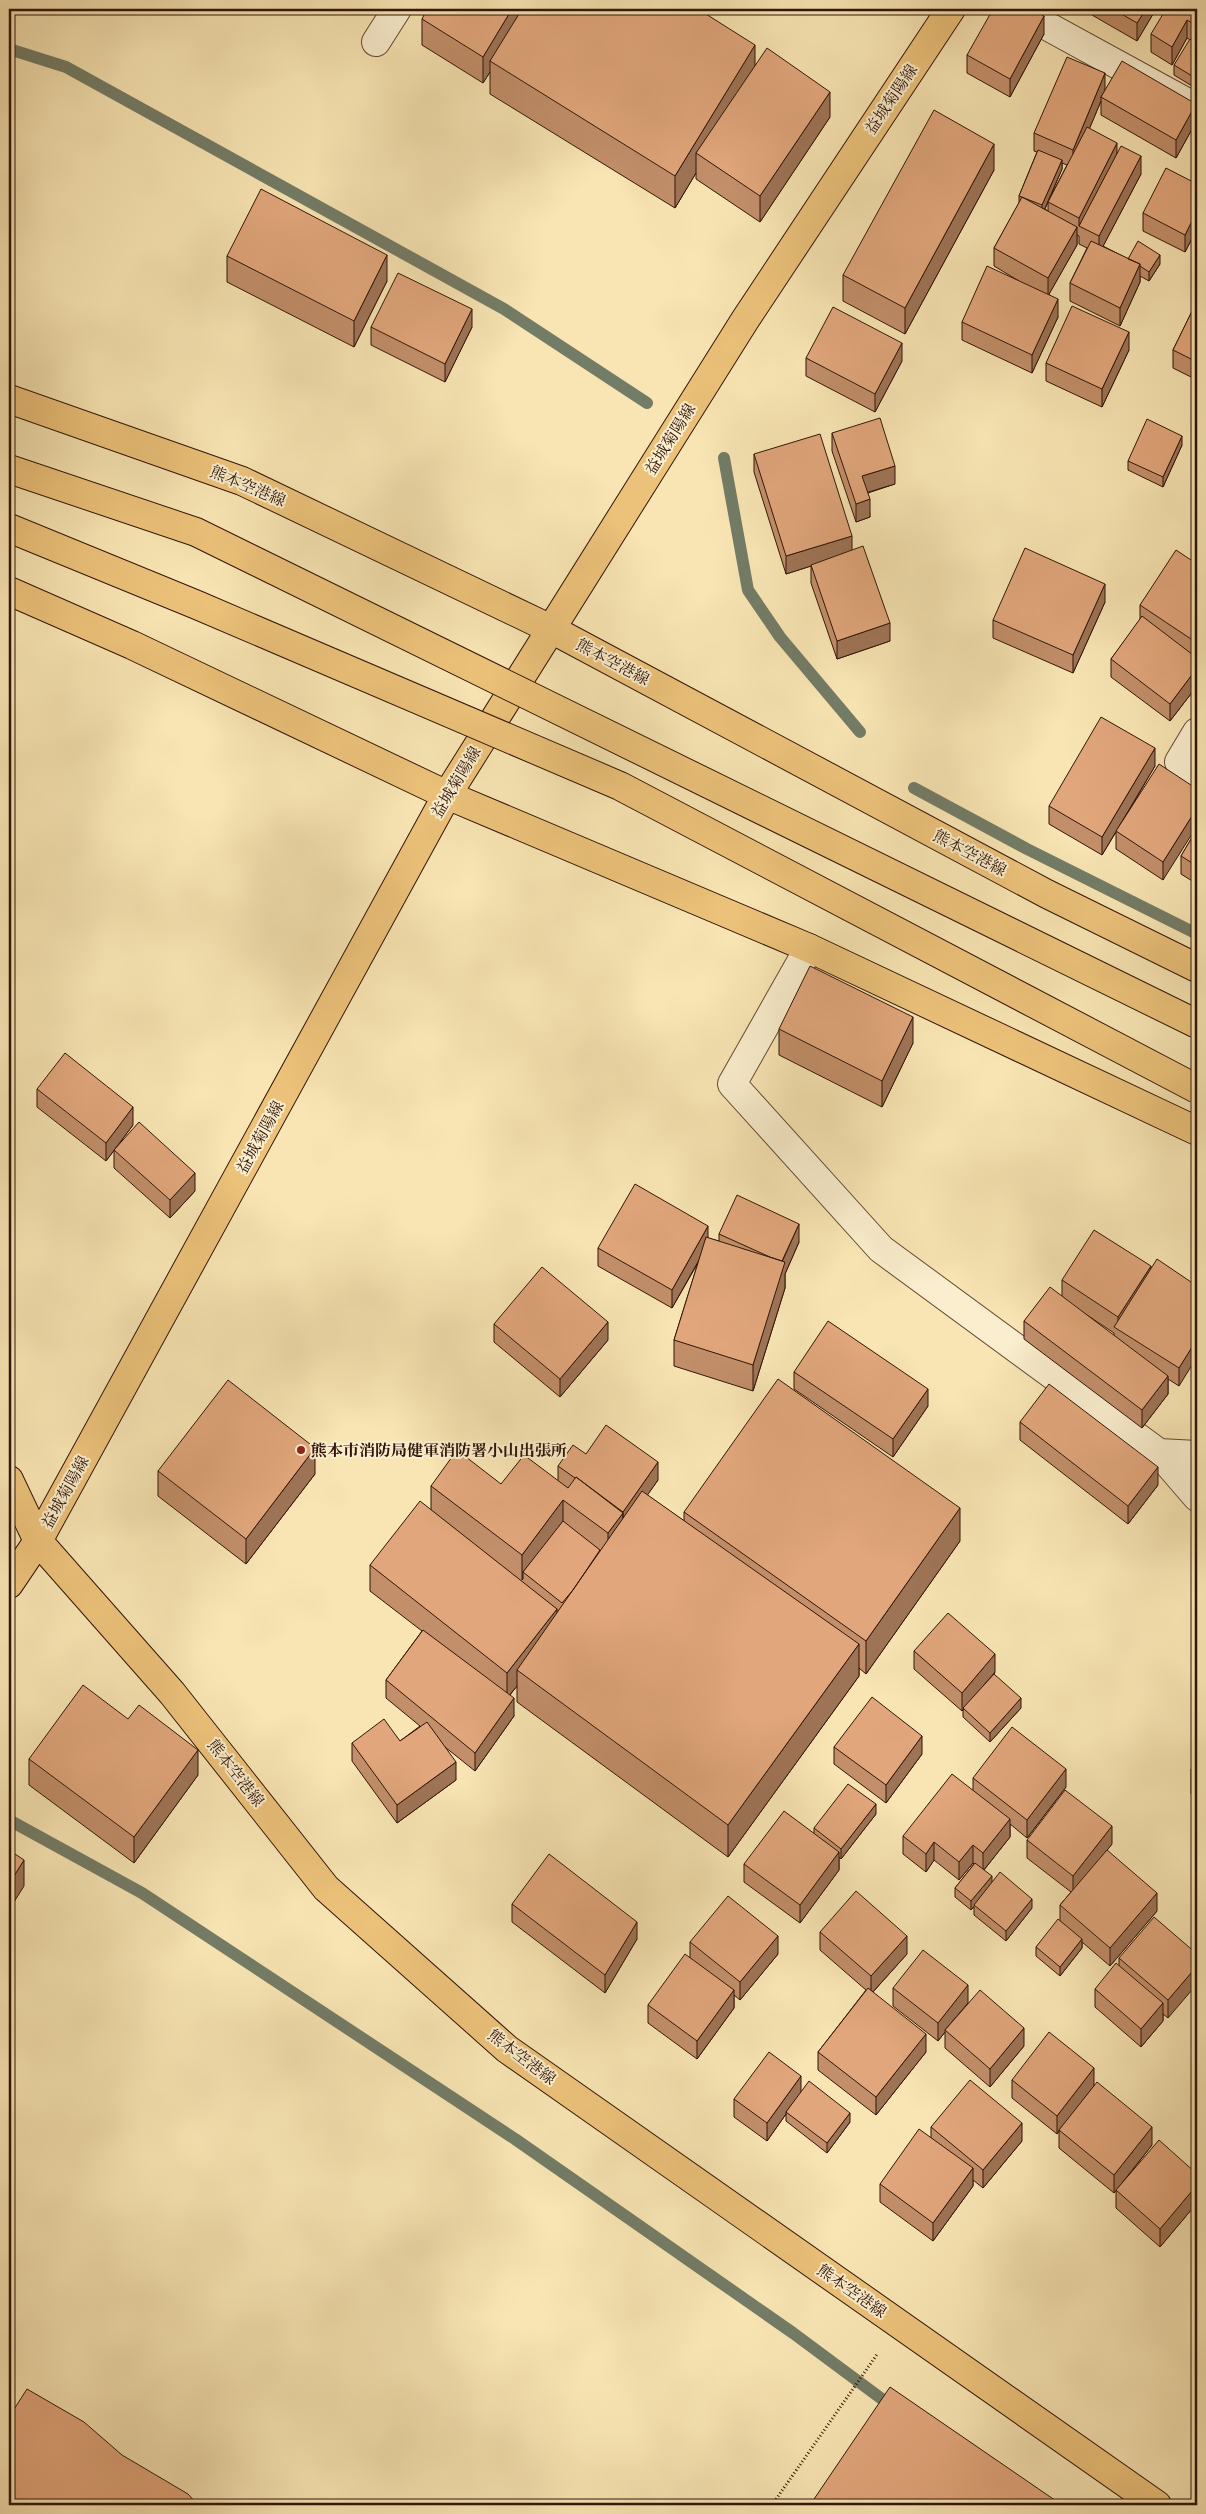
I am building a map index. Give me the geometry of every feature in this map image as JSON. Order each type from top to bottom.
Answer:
[{"type":"main road","name":"益城菊陽線","points":[[9,1584],[38,1542],[447,795],[745,320],[950,9]]},
{"type":"main road","name":"熊本空港線","points":[[9,399],[242,481],[551,629],[1047,894],[1197,968]]},
{"type":"main road","points":[[9,469],[196,532],[1197,1024]]},
{"type":"main road","points":[[9,528],[197,605],[620,786],[1197,1088]]},
{"type":"main road","points":[[9,591],[132,645],[447,795],[809,948],[1197,1131]]},
{"type":"main road","name":"熊本空港線","points":[[9,1480],[38,1542],[172,1693],[326,1888],[507,2049],[1157,2505]]},
{"type":"street","points":[[376,42],[397,9]]},
{"type":"street","points":[[1016,9],[1197,108]]},
{"type":"street","points":[[1197,732],[1179,762],[1197,773]]},
{"type":"street","points":[[809,948],[732,1084],[881,1249],[1159,1453],[1197,1497]]},
{"type":"street","points":[[1159,1453],[1197,1455]]},
{"type":"path","points":[[772,2505],[880,2351]]},
{"type":"building","points":[[427,9],[512,9],[483,57],[422,19]]},
{"type":"building","points":[[522,9],[698,9],[755,45],[675,176],[490,61]]},
{"type":"building","points":[[993,9],[1032,9],[1044,16],[1010,79],[967,55]]},
{"type":"building","points":[[1113,9],[1146,9],[1137,23]]},
{"type":"building","points":[[1166,9],[1197,9],[1197,26],[1187,20],[1172,47],[1151,34]]},
{"type":"building","points":[[1190,39],[1197,44],[1197,79],[1174,65]]},
{"type":"building","points":[[767,48],[830,92],[760,196],[696,153]]},
{"type":"building","points":[[1067,57],[1105,73],[1073,150],[1034,133]]},
{"type":"building","points":[[1122,61],[1196,104],[1176,140],[1101,97]]},
{"type":"building","points":[[934,110],[994,144],[905,308],[843,275]]},
{"type":"building","points":[[1087,127],[1117,143],[1079,218],[1048,202]]},
{"type":"building","points":[[1121,146],[1141,156],[1099,236],[1079,226]]},
{"type":"building","points":[[1038,150],[1062,160],[1042,205],[1019,196]]},
{"type":"building","points":[[1166,168],[1197,184],[1197,211],[1185,235],[1143,213]]},
{"type":"building","points":[[261,189],[387,255],[354,321],[227,256]]},
{"type":"building","points":[[1022,197],[1077,227],[1048,278],[994,248]]},
{"type":"building","points":[[1091,241],[1140,264],[1120,308],[1070,283]]},
{"type":"building","points":[[1138,241],[1160,255],[1149,272],[1140,264],[1128,259]]},
{"type":"building","points":[[987,266],[1058,299],[1032,355],[962,322]]},
{"type":"building","points":[[398,273],[472,309],[445,364],[371,327]]},
{"type":"building","points":[[1197,301],[1197,362],[1173,350]]},
{"type":"building","points":[[1072,306],[1129,332],[1102,389],[1046,363]]},
{"type":"building","points":[[833,307],[902,343],[875,394],[806,358]]},
{"type":"building","points":[[880,418],[895,466],[862,476],[870,499],[856,504],[832,433]]},
{"type":"building","points":[[1147,419],[1182,436],[1163,477],[1128,461]]},
{"type":"building","points":[[820,434],[852,536],[786,556],[754,454]]},
{"type":"building","points":[[863,546],[890,623],[837,641],[811,565]]},
{"type":"building","points":[[1025,548],[1105,584],[1073,655],[993,620]]},
{"type":"building","points":[[1176,550],[1197,564],[1197,643],[1140,605]]},
{"type":"building","points":[[1142,616],[1197,658],[1197,668],[1170,704],[1111,659]]},
{"type":"building","points":[[1101,717],[1155,748],[1102,837],[1049,806]]},
{"type":"building","points":[[1159,764],[1197,789],[1197,808],[1163,862],[1116,831]]},
{"type":"building","points":[[1197,829],[1197,866],[1181,856]]},
{"type":"building","points":[[810,966],[913,1017],[882,1081],[779,1029]]},
{"type":"building","points":[[65,1053],[133,1107],[106,1143],[37,1089]]},
{"type":"building","points":[[139,1122],[195,1173],[170,1200],[114,1150]]},
{"type":"building","points":[[635,1184],[708,1226],[672,1290],[598,1248]]},
{"type":"building","points":[[737,1195],[799,1224],[782,1261],[719,1234]]},
{"type":"building","points":[[1094,1230],[1151,1266],[1118,1317],[1062,1280]]},
{"type":"building","points":[[706,1237],[785,1262],[753,1365],[674,1340]]},
{"type":"building","points":[[1157,1259],[1197,1286],[1197,1339],[1179,1368],[1114,1327]]},
{"type":"building","points":[[542,1267],[608,1322],[560,1379],[494,1324]]},
{"type":"building","points":[[1050,1287],[1168,1376],[1142,1410],[1024,1321]]},
{"type":"building","points":[[828,1321],[928,1389],[893,1439],[794,1372]]},
{"type":"building","points":[[778,1379],[960,1508],[866,1641],[684,1512]]},
{"type":"building","points":[[228,1380],[315,1448],[246,1539],[158,1471]]},
{"type":"building","points":[[1049,1384],[1158,1467],[1128,1506],[1020,1422]]},
{"type":"building","points":[[606,1425],[658,1462],[623,1512],[558,1466],[573,1445],[586,1454]]},
{"type":"building","points":[[457,1450],[501,1484],[524,1455],[568,1488],[576,1477],[623,1513],[608,1533],[563,1500],[522,1555],[431,1486]]},
{"type":"building","points":[[642,1491],[859,1644],[728,1825],[517,1670]]},
{"type":"building","points":[[420,1501],[557,1609],[507,1673],[370,1565]]},
{"type":"building","points":[[563,1521],[600,1550],[562,1603],[523,1572]]},
{"type":"building","points":[[948,1613],[995,1654],[962,1693],[914,1651]]},
{"type":"building","points":[[423,1630],[514,1698],[475,1753],[386,1680]]},
{"type":"building","points":[[994,1674],[1021,1698],[990,1733],[963,1708]]},
{"type":"building","points":[[83,1685],[128,1719],[139,1705],[198,1750],[134,1837],[29,1759]]},
{"type":"building","points":[[872,1697],[922,1736],[886,1785],[834,1747]]},
{"type":"building","points":[[384,1719],[400,1741],[427,1722],[456,1762],[397,1805],[352,1743]]},
{"type":"building","points":[[1012,1727],[1066,1769],[1027,1820],[973,1778]]},
{"type":"building","points":[[1197,1763],[1197,1775],[1191,1769]]},
{"type":"building","points":[[952,1774],[1010,1819],[983,1853],[973,1845],[959,1862],[934,1842],[926,1854],[903,1836]]},
{"type":"building","points":[[848,1784],[876,1804],[841,1849],[814,1828]]},
{"type":"building","points":[[1065,1790],[1112,1826],[1073,1876],[1027,1840]]},
{"type":"building","points":[[784,1811],[839,1852],[800,1905],[744,1864]]},
{"type":"building","points":[[9,1850],[24,1860],[9,1884]]},
{"type":"building","points":[[1107,1850],[1157,1893],[1110,1948],[1060,1905]]},
{"type":"building","points":[[549,1854],[637,1922],[605,1975],[512,1904]]},
{"type":"building","points":[[975,1863],[992,1876],[971,1901],[955,1888]]},
{"type":"building","points":[[1000,1872],[1032,1899],[1006,1931],[974,1905]]},
{"type":"building","points":[[856,1891],[907,1936],[871,1976],[820,1932]]},
{"type":"building","points":[[728,1896],[778,1936],[740,1982],[690,1942]]},
{"type":"building","points":[[1154,1917],[1197,1954],[1197,1966],[1168,2000],[1119,1958]]},
{"type":"building","points":[[1058,1919],[1082,1939],[1060,1967],[1036,1947]]},
{"type":"building","points":[[923,1950],[968,1985],[938,2023],[893,1988]]},
{"type":"building","points":[[685,1954],[734,1990],[697,2041],[648,2005]]},
{"type":"building","points":[[1116,1963],[1163,2003],[1141,2029],[1095,1989]]},
{"type":"building","points":[[868,1988],[926,2034],[876,2097],[818,2052]]},
{"type":"building","points":[[980,1990],[1024,2028],[990,2069],[945,2030]]},
{"type":"building","points":[[1049,2032],[1094,2068],[1057,2116],[1012,2080]]},
{"type":"building","points":[[769,2052],[801,2076],[767,2123],[734,2099]]},
{"type":"building","points":[[970,2080],[1022,2123],[983,2170],[931,2127]]},
{"type":"building","points":[[809,2081],[850,2113],[827,2143],[786,2112]]},
{"type":"building","points":[[1097,2082],[1152,2127],[1114,2175],[1059,2130]]},
{"type":"building","points":[[919,2129],[973,2168],[933,2223],[880,2184]]},
{"type":"building","points":[[1159,2140],[1197,2174],[1197,2185],[1160,2229],[1116,2190]]},
{"type":"building","points":[[890,2387],[1062,2505],[810,2505]]},
{"type":"building","points":[[27,2389],[84,2422],[122,2455],[188,2494],[198,2505],[9,2505],[9,2417]]},
{"type":"waterway","points":[[9,49],[66,67],[504,309],[647,403]]},
{"type":"waterway","points":[[724,458],[748,590],[780,637],[860,732]]},
{"type":"waterway","points":[[914,788],[1027,849],[1197,934]]},
{"type":"waterway","points":[[9,1820],[142,1893],[515,2139],[793,2333],[894,2408]]},
{"type":"place","name":"熊本市消防局健軍消防署小山出張所","points":[[301,1450]]}]
